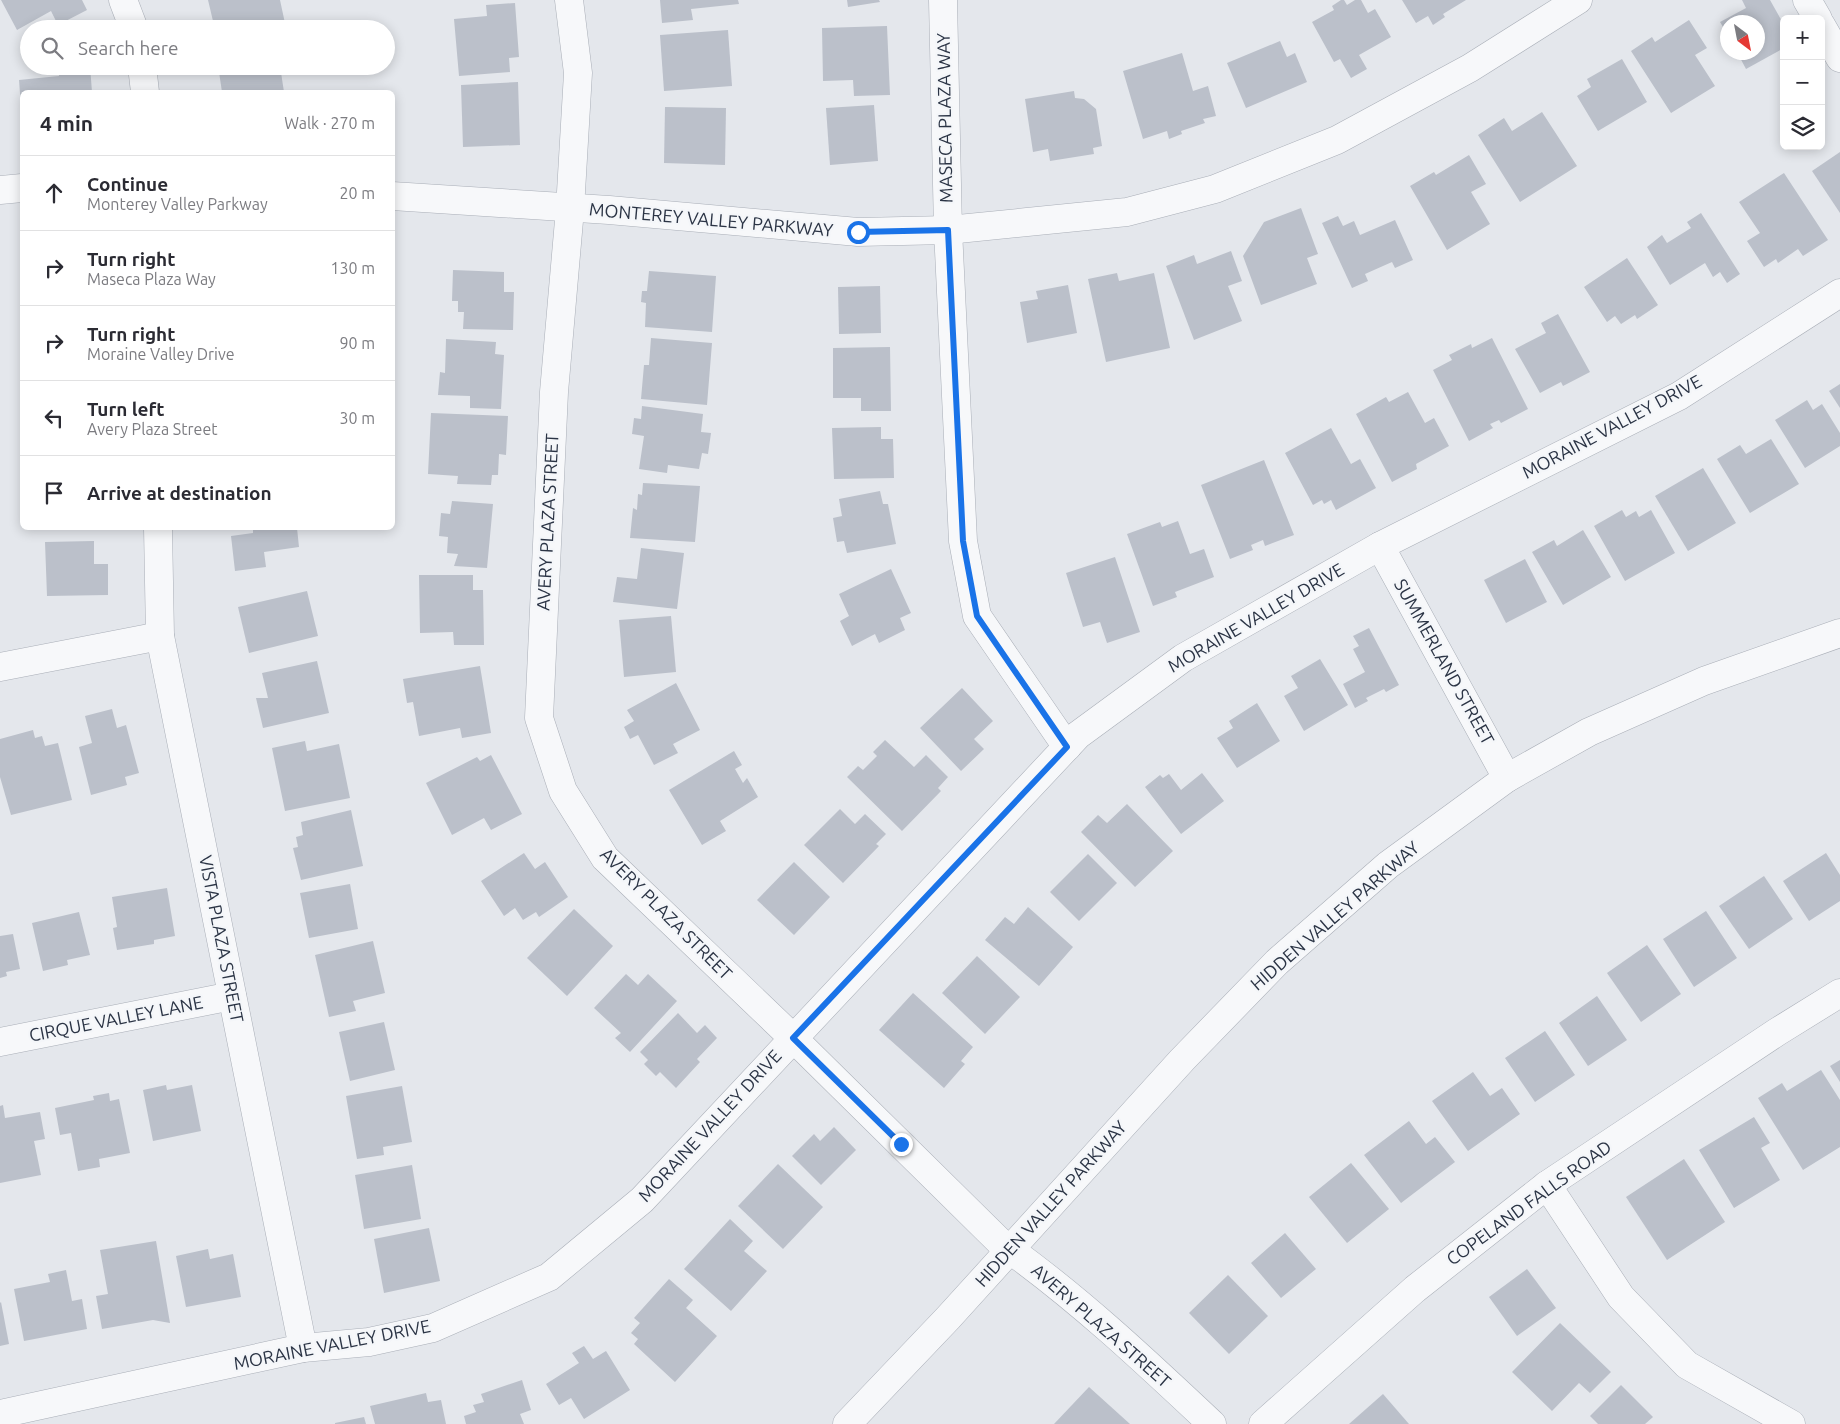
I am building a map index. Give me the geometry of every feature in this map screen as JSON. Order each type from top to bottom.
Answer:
[{"type":"street","points":[[123,0],[131,20]]},
{"type":"street","name":"AVERY PLAZA STREET","points":[[569,0],[578,73],[570,209],[554,392],[539,718],[563,791],[605,858],[1010,1250],[1038,1270],[1130,1348],[1212,1424]]},
{"type":"street","name":"MASECA PLAZA WAY","points":[[943,0],[948,230],[963,541],[977,616],[1067,747]]},
{"type":"street","name":"MONTEREY VALLEY PARKWAY","points":[[395,196],[618,211],[858,232],[948,230],[1127,212],[1215,189],[1337,140],[1470,68],[1578,0]]},
{"type":"street","points":[[1807,0],[1816,15]]},
{"type":"street","points":[[1825,32],[1840,58]]},
{"type":"street","points":[[143,75],[145,90]]},
{"type":"street","points":[[0,190],[20,188]]},
{"type":"street","name":"MORAINE VALLEY DRIVE","points":[[0,1414],[303,1348],[369,1342],[433,1328],[549,1277],[642,1200],[1078,735],[1183,658],[1380,546],[1679,396],[1840,293]]},
{"type":"street","name":"VISTA PLAZA STREET","points":[[158,530],[160,636],[303,1348]]},
{"type":"street","name":"SUMMERLAND STREET","points":[[1380,546],[1507,778]]},
{"type":"street","name":"HIDDEN VALLEY PARKWAY","points":[[847,1424],[1010,1250],[1182,1060],[1277,962],[1388,865],[1507,778],[1589,732],[1704,680],[1840,633]]},
{"type":"street","points":[[0,667],[160,636]]},
{"type":"street","name":"COPELAND FALLS ROAD","points":[[1263,1424],[1415,1289],[1548,1185],[1777,1032],[1840,993]]},
{"type":"street","name":"CIRQUE VALLEY LANE","points":[[0,1042],[232,996]]},
{"type":"street","points":[[1548,1185],[1621,1297],[1688,1365],[1791,1424]]},
{"type":"building","points":[[1,0],[82,0],[87,10],[68,20],[56,20],[51,11],[35,20],[20,20],[20,28],[17,30]]},
{"type":"building","points":[[208,0],[280,0],[284,20],[213,20]]},
{"type":"building","points":[[660,0],[738,0],[739,4],[691,9],[693,20],[662,23]]},
{"type":"building","points":[[847,0],[879,0],[880,2],[848,7]]},
{"type":"building","points":[[1344,0],[1347,5],[1355,0],[1361,0],[1368,13],[1375,9],[1391,37],[1359,55],[1367,69],[1351,78],[1340,59],[1334,62],[1312,22],[1334,10],[1332,6]]},
{"type":"building","points":[[1402,0],[1466,0],[1443,14],[1445,17],[1433,25],[1428,16],[1416,23]]},
{"type":"building","points":[[1742,0],[1770,0],[1780,18],[1780,50],[1765,58],[1765,15],[1733,15],[1746,8]]},
{"type":"building","points":[[515,3],[519,57],[509,58],[510,72],[459,76],[454,19],[487,16],[486,5]]},
{"type":"building","points":[[1689,20],[1707,48],[1695,55],[1715,86],[1671,113],[1631,51],[1652,37],[1655,42]]},
{"type":"building","points":[[887,26],[890,95],[854,96],[853,80],[823,81],[822,28]]},
{"type":"building","points":[[728,30],[732,86],[664,91],[660,35]]},
{"type":"building","points":[[1280,41],[1287,57],[1295,53],[1307,82],[1246,108],[1227,63]]},
{"type":"building","points":[[1182,53],[1193,91],[1208,86],[1216,116],[1203,119],[1205,123],[1181,131],[1182,134],[1169,139],[1167,131],[1143,139],[1123,71]]},
{"type":"building","points":[[1622,59],[1647,102],[1598,131],[1577,96],[1591,87],[1587,79]]},
{"type":"building","points":[[1741,60],[1762,60],[1746,69]]},
{"type":"building","points":[[91,75],[92,90],[20,90],[20,94],[19,80]]},
{"type":"building","points":[[219,75],[281,75],[284,90],[222,90]]},
{"type":"building","points":[[518,82],[520,145],[463,147],[461,85]]},
{"type":"building","points":[[1074,91],[1075,98],[1084,99],[1096,109],[1102,146],[1093,148],[1094,154],[1050,161],[1048,149],[1033,152],[1025,99]]},
{"type":"building","points":[[874,105],[878,161],[830,165],[826,108]]},
{"type":"building","points":[[665,107],[726,108],[725,165],[664,163]]},
{"type":"building","points":[[1542,112],[1577,166],[1520,202],[1478,135],[1504,118],[1512,131]]},
{"type":"building","points":[[1840,152],[1840,213],[1812,171]]},
{"type":"building","points":[[1469,155],[1486,184],[1471,192],[1490,224],[1447,250],[1410,186],[1434,172],[1436,175]]},
{"type":"building","points":[[1784,173],[1828,240],[1803,256],[1798,249],[1778,263],[1776,259],[1764,267],[1747,241],[1760,233],[1739,202]]},
{"type":"building","points":[[1301,208],[1318,254],[1307,258],[1317,284],[1261,305],[1243,256],[1264,222]]},
{"type":"building","points":[[1701,213],[1740,274],[1727,283],[1720,272],[1713,277],[1705,263],[1670,285],[1647,247],[1662,235],[1667,243],[1691,228],[1687,222]]},
{"type":"building","points":[[1338,216],[1343,226],[1354,221],[1360,235],[1395,220],[1413,260],[1395,268],[1392,262],[1365,274],[1368,281],[1352,288],[1322,223]]},
{"type":"building","points":[[1231,251],[1242,281],[1228,286],[1242,321],[1194,340],[1166,266],[1194,255],[1197,264]]},
{"type":"building","points":[[1627,258],[1658,305],[1637,319],[1635,315],[1621,324],[1615,316],[1607,322],[1584,287]]},
{"type":"building","points":[[453,270],[504,272],[504,292],[514,292],[513,330],[463,329],[464,312],[458,312],[458,301],[452,301]]},
{"type":"building","points":[[649,271],[716,276],[712,332],[645,327],[646,303],[641,302],[642,291],[647,291]]},
{"type":"building","points":[[1117,273],[1119,281],[1154,273],[1170,348],[1106,362],[1088,279]]},
{"type":"building","points":[[1068,285],[1077,333],[1027,343],[1020,302],[1038,299],[1036,291]]},
{"type":"building","points":[[880,286],[881,333],[839,334],[838,287]]},
{"type":"building","points":[[1558,314],[1590,372],[1563,386],[1561,382],[1540,393],[1515,349],[1546,333],[1541,323]]},
{"type":"building","points":[[651,338],[712,343],[707,405],[641,399],[644,365],[649,365]]},
{"type":"building","points":[[1492,338],[1528,409],[1501,423],[1499,420],[1490,424],[1493,428],[1469,441],[1433,370],[1452,360],[1449,355],[1471,344],[1472,348]]},
{"type":"building","points":[[446,339],[496,342],[495,354],[504,355],[501,409],[470,408],[470,396],[438,395],[440,372],[445,373]]},
{"type":"building","points":[[890,347],[891,411],[861,411],[861,398],[833,398],[833,348]]},
{"type":"building","points":[[1840,384],[1840,408],[1829,391]]},
{"type":"building","points":[[1408,392],[1425,423],[1434,418],[1449,446],[1416,464],[1417,469],[1392,482],[1356,414],[1386,397],[1389,402]]},
{"type":"building","points":[[1807,400],[1813,410],[1822,404],[1840,433],[1840,446],[1805,468],[1775,420]]},
{"type":"building","points":[[642,406],[703,414],[701,432],[711,433],[708,454],[702,453],[699,469],[668,465],[667,473],[639,469],[644,436],[632,434],[634,418],[641,419]]},
{"type":"building","points":[[431,413],[508,416],[506,455],[499,454],[498,475],[492,475],[491,485],[457,484],[458,476],[428,474]]},
{"type":"building","points":[[881,427],[881,439],[893,439],[894,478],[834,479],[832,428]]},
{"type":"building","points":[[1331,428],[1351,464],[1360,459],[1376,488],[1336,510],[1331,500],[1324,504],[1322,500],[1313,505],[1285,453]]},
{"type":"building","points":[[1771,439],[1799,484],[1750,513],[1717,459],[1740,445],[1746,454]]},
{"type":"building","points":[[1264,460],[1294,535],[1265,546],[1263,540],[1251,545],[1253,550],[1230,559],[1201,485]]},
{"type":"building","points":[[1703,468],[1736,523],[1688,551],[1655,496]]},
{"type":"building","points":[[643,483],[700,486],[695,542],[630,538],[633,508],[637,510],[638,494],[642,495]]},
{"type":"building","points":[[880,491],[883,504],[888,504],[896,544],[847,553],[844,541],[837,542],[833,518],[842,516],[839,499]]},
{"type":"building","points":[[452,501],[493,504],[487,568],[454,566],[458,554],[447,553],[448,537],[439,536],[441,513],[450,514]]},
{"type":"building","points":[[1622,510],[1626,517],[1636,511],[1639,517],[1651,510],[1675,553],[1625,581],[1594,526]]},
{"type":"building","points":[[1178,521],[1190,554],[1204,549],[1214,577],[1175,592],[1177,597],[1153,606],[1127,534],[1160,522],[1162,527]]},
{"type":"building","points":[[253,530],[297,530],[299,547],[264,552],[266,567],[235,571],[231,536],[253,533]]},
{"type":"building","points":[[1583,530],[1611,577],[1563,605],[1532,552],[1554,540],[1557,546]]},
{"type":"building","points":[[94,541],[94,564],[108,564],[108,595],[47,596],[45,542]]},
{"type":"building","points":[[641,548],[684,553],[677,609],[613,602],[617,577],[637,579]]},
{"type":"building","points":[[1115,557],[1140,632],[1107,643],[1100,622],[1083,627],[1066,573]]},
{"type":"building","points":[[1525,559],[1547,602],[1506,623],[1484,580]]},
{"type":"building","points":[[891,569],[911,613],[900,618],[905,630],[879,643],[875,634],[852,646],[840,621],[849,616],[839,594]]},
{"type":"building","points":[[419,575],[473,575],[473,590],[483,590],[484,645],[454,645],[453,632],[420,633]]},
{"type":"building","points":[[307,591],[318,636],[249,653],[238,607]]},
{"type":"building","points":[[671,616],[676,672],[624,677],[619,620]]},
{"type":"building","points":[[1369,628],[1399,685],[1386,692],[1384,689],[1366,698],[1368,701],[1355,708],[1343,684],[1365,672],[1353,649],[1359,646],[1353,636]]},
{"type":"building","points":[[1320,659],[1348,705],[1304,731],[1284,696],[1298,688],[1291,676]]},
{"type":"building","points":[[317,661],[329,713],[263,728],[256,698],[268,698],[262,673]]},
{"type":"building","points":[[480,666],[491,733],[462,738],[460,728],[419,736],[413,702],[407,703],[403,679]]},
{"type":"building","points":[[676,683],[700,730],[673,744],[678,753],[654,765],[638,735],[630,739],[624,727],[634,721],[627,710]]},
{"type":"building","points":[[962,688],[993,721],[974,739],[984,749],[961,771],[920,728]]},
{"type":"building","points":[[1257,703],[1280,741],[1237,768],[1217,738],[1233,728],[1229,721]]},
{"type":"building","points":[[112,709],[117,728],[126,725],[139,773],[125,777],[127,785],[91,795],[79,747],[92,743],[85,716]]},
{"type":"building","points":[[33,730],[35,738],[42,736],[45,746],[58,743],[72,800],[11,815],[0,777],[0,739]]},
{"type":"building","points":[[885,740],[914,767],[926,755],[948,777],[938,788],[941,791],[902,831],[847,777],[858,766],[863,770],[877,756],[873,752]]},
{"type":"building","points":[[305,741],[307,751],[339,744],[350,798],[285,811],[272,748]]},
{"type":"building","points":[[734,751],[742,765],[735,769],[743,783],[747,778],[758,797],[720,821],[726,831],[702,845],[669,790]]},
{"type":"building","points":[[491,755],[522,814],[491,830],[484,818],[452,835],[426,783],[477,757],[480,761]]},
{"type":"building","points":[[1202,773],[1224,801],[1181,834],[1145,787],[1160,775],[1163,778],[1169,774],[1181,790]]},
{"type":"building","points":[[1127,804],[1173,851],[1135,887],[1081,832],[1098,815],[1107,823]]},
{"type":"building","points":[[840,809],[855,824],[865,814],[886,834],[876,844],[879,846],[843,883],[804,845]]},
{"type":"building","points":[[351,810],[363,866],[301,880],[293,848],[298,847],[296,837],[303,835],[301,822]]},
{"type":"building","points":[[524,853],[535,869],[545,862],[568,897],[539,917],[536,912],[523,920],[515,908],[504,916],[481,881]]},
{"type":"building","points":[[1826,853],[1840,875],[1840,901],[1809,921],[1783,881]]},
{"type":"building","points":[[1088,854],[1117,883],[1079,921],[1050,892]]},
{"type":"building","points":[[794,862],[830,897],[794,935],[757,900]]},
{"type":"building","points":[[1764,876],[1793,919],[1749,949],[1719,906]]},
{"type":"building","points":[[350,884],[358,929],[309,938],[300,893]]},
{"type":"building","points":[[167,888],[175,936],[154,940],[154,944],[117,950],[113,928],[117,927],[112,897]]},
{"type":"building","points":[[1028,907],[1073,947],[1039,986],[985,940],[1005,917],[1014,924]]},
{"type":"building","points":[[574,909],[613,946],[567,996],[527,958]]},
{"type":"building","points":[[1706,911],[1737,958],[1694,987],[1663,939]]},
{"type":"building","points":[[79,912],[90,955],[67,960],[68,965],[43,971],[32,923]]},
{"type":"building","points":[[13,934],[20,969],[6,972],[7,976],[0,978],[0,936]]},
{"type":"building","points":[[373,941],[385,993],[353,1001],[356,1011],[329,1017],[315,955]]},
{"type":"building","points":[[1647,945],[1681,994],[1641,1022],[1607,973]]},
{"type":"building","points":[[977,956],[1020,997],[985,1034],[942,993]]},
{"type":"building","points":[[626,974],[638,985],[648,974],[677,1001],[630,1052],[615,1038],[621,1033],[594,1008]]},
{"type":"building","points":[[913,993],[973,1047],[961,1061],[965,1064],[944,1088],[879,1030]]},
{"type":"building","points":[[1597,996],[1627,1040],[1588,1066],[1559,1023]]},
{"type":"building","points":[[678,1013],[697,1033],[705,1025],[717,1038],[697,1059],[700,1062],[676,1088],[660,1072],[656,1076],[644,1064],[648,1060],[640,1052]]},
{"type":"building","points":[[384,1022],[395,1070],[350,1081],[339,1032]]},
{"type":"building","points":[[1545,1031],[1575,1075],[1535,1102],[1505,1058]]},
{"type":"building","points":[[1840,1060],[1840,1082],[1830,1066]]},
{"type":"building","points":[[1821,1070],[1840,1100],[1840,1147],[1803,1170],[1758,1098],[1782,1083],[1787,1091]]},
{"type":"building","points":[[1473,1072],[1490,1096],[1502,1088],[1520,1114],[1468,1151],[1432,1101]]},
{"type":"building","points":[[166,1085],[167,1090],[192,1085],[201,1131],[153,1141],[143,1090]]},
{"type":"building","points":[[402,1086],[412,1142],[383,1147],[384,1155],[357,1159],[346,1096]]},
{"type":"building","points":[[109,1093],[110,1101],[119,1099],[130,1153],[99,1159],[100,1167],[78,1171],[71,1133],[60,1135],[55,1108],[94,1100],[93,1096]]},
{"type":"building","points":[[3,1105],[5,1118],[40,1112],[45,1139],[34,1141],[41,1175],[0,1183],[0,1106]]},
{"type":"building","points":[[1754,1117],[1770,1143],[1761,1148],[1780,1180],[1734,1208],[1699,1150]]},
{"type":"building","points":[[1409,1121],[1426,1144],[1435,1137],[1455,1162],[1401,1203],[1364,1155]]},
{"type":"building","points":[[834,1127],[856,1150],[821,1185],[792,1156],[814,1134],[820,1141]]},
{"type":"building","points":[[1684,1159],[1725,1222],[1667,1260],[1626,1197]]},
{"type":"building","points":[[1351,1163],[1389,1209],[1347,1243],[1309,1197]]},
{"type":"building","points":[[778,1164],[823,1207],[783,1249],[738,1206]]},
{"type":"building","points":[[412,1165],[421,1219],[364,1229],[355,1175]]},
{"type":"building","points":[[730,1219],[753,1241],[744,1251],[767,1271],[731,1311],[684,1269]]},
{"type":"building","points":[[429,1228],[440,1281],[384,1293],[374,1239]]},
{"type":"building","points":[[1285,1233],[1316,1269],[1281,1298],[1251,1263]]},
{"type":"building","points":[[156,1241],[170,1323],[153,1320],[102,1329],[96,1296],[108,1294],[100,1250]]},
{"type":"building","points":[[208,1249],[210,1259],[233,1254],[241,1297],[186,1307],[176,1256]]},
{"type":"building","points":[[1527,1269],[1556,1308],[1517,1336],[1489,1297]]},
{"type":"building","points":[[66,1270],[72,1301],[82,1299],[87,1329],[24,1341],[14,1289],[50,1282],[48,1274]]},
{"type":"building","points":[[1228,1275],[1268,1316],[1229,1354],[1189,1313]]},
{"type":"building","points":[[669,1279],[693,1300],[686,1308],[717,1336],[675,1382],[634,1344],[638,1339],[631,1333],[640,1323],[634,1318]]},
{"type":"building","points":[[0,1303],[9,1344],[0,1346]]},
{"type":"building","points":[[1560,1323],[1611,1372],[1590,1393],[1579,1383],[1552,1411],[1512,1372]]},
{"type":"building","points":[[584,1346],[593,1359],[606,1351],[630,1390],[584,1419],[571,1398],[559,1405],[546,1384],[579,1363],[572,1353]]},
{"type":"building","points":[[522,1380],[531,1410],[520,1414],[524,1424],[466,1424],[464,1416],[476,1412],[473,1405],[484,1402],[481,1394]]},
{"type":"building","points":[[1621,1385],[1653,1417],[1645,1424],[1598,1424],[1590,1416]]},
{"type":"building","points":[[1089,1387],[1130,1424],[1054,1424]]},
{"type":"building","points":[[426,1393],[428,1402],[441,1400],[446,1424],[375,1424],[370,1406]]},
{"type":"building","points":[[1383,1394],[1409,1424],[1349,1424]]},
{"type":"building","points":[[364,1417],[366,1424],[335,1424],[335,1423]]},
{"type":"route","points":[[858,232],[948,230],[963,541],[977,616],[1038,708],[1067,747],[793,1038],[901,1144]]}]
